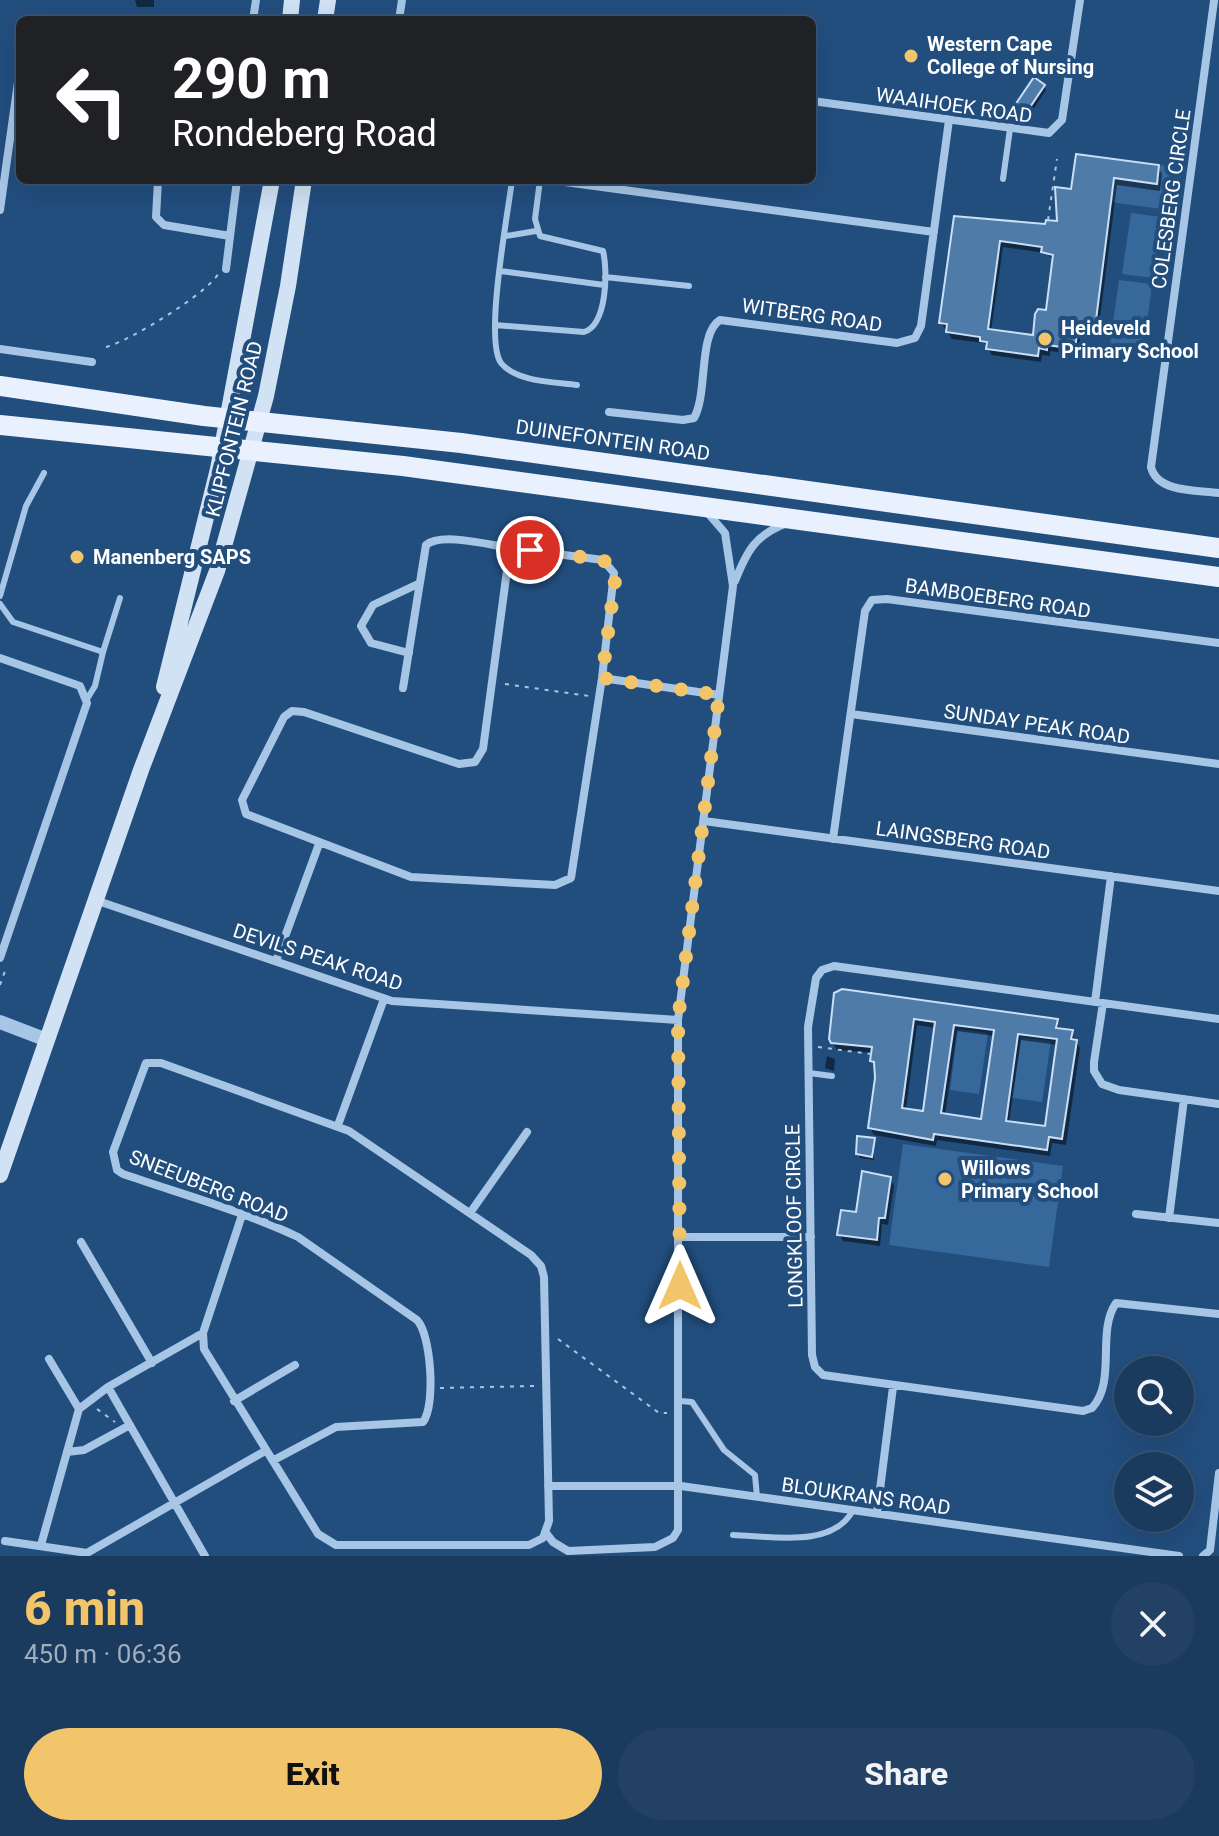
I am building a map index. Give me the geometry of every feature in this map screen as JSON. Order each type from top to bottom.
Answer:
[{"type":"main road","name":"KLIPFONTEIN ROAD","points":[[141,770],[222,448],[271,184]]},
{"type":"main road","name":"KLIPFONTEIN ROAD","points":[[0,1175],[98,901],[141,770],[217,571],[259,421],[283,317],[303,184]]},
{"type":"main road","name":"DUINEFONTEIN ROAD","points":[[0,386],[226,419],[461,443],[1219,548]]},
{"type":"main road","points":[[0,425],[403,466],[1219,577]]},
{"type":"street","name":"WAAIHOEK ROAD","points":[[816,102],[1043,133],[1060,124],[1080,0]]},
{"type":"street","points":[[1206,0],[1217,1]]},
{"type":"street","name":"COLESBERG CIRCLE","points":[[1217,1],[1151,467],[1156,479],[1165,485],[1219,493]]},
{"type":"street","name":"WITBERG ROAD","points":[[609,412],[683,420],[694,418],[700,404],[709,335],[720,320],[910,341],[921,326],[949,120]]},
{"type":"street","points":[[0,210],[15,138]]},
{"type":"street","points":[[158,184],[156,209],[159,222],[169,227],[230,236]]},
{"type":"street","points":[[221,272],[230,236],[236,184]]},
{"type":"street","points":[[580,184],[934,232]]},
{"type":"street","points":[[0,349],[92,362]]},
{"type":"street","points":[[242,1215],[203,1333],[204,1349],[318,1534],[336,1545],[529,1545],[540,1541],[546,1533],[553,1542],[568,1551],[664,1544],[678,1530],[681,1486],[678,1020],[733,586],[725,533],[702,508]]},
{"type":"street","points":[[733,586],[751,545],[760,535],[795,520]]},
{"type":"street","points":[[403,688],[422,554],[430,541],[446,539],[603,560],[612,567],[615,581],[574,871],[566,882],[555,885],[425,879],[319,844],[255,819],[242,808],[242,800],[284,717],[292,711],[304,712],[459,764],[475,762],[483,749],[510,548]]},
{"type":"street","points":[[409,653],[371,643],[361,626],[373,605],[418,584]]},
{"type":"street","name":"BAMBOEBERG ROAD","points":[[833,839],[868,603],[877,599],[1219,643]]},
{"type":"street","points":[[0,658],[80,686],[87,699],[0,958]]},
{"type":"street","points":[[602,678],[719,695]]},
{"type":"street","name":"SUNDAY PEAK ROAD","points":[[851,714],[1219,764]]},
{"type":"street","name":"LAINGSBERG ROAD","points":[[704,821],[1219,891]]},
{"type":"street","points":[[276,961],[319,844]]},
{"type":"street","points":[[1111,876],[1094,1062],[1098,1079],[1119,1090],[1219,1104]]},
{"type":"street","name":"DEVILS PEAK ROAD","points":[[98,901],[401,1003],[678,1020]]},
{"type":"street","name":"LONGKLOOF CIRCLE","points":[[1219,1019],[828,967],[814,983],[808,1027],[815,1367],[828,1377],[1088,1410],[1100,1396],[1109,1326],[1116,1303],[1219,1314]]},
{"type":"street","points":[[338,1125],[384,999]]},
{"type":"street","points":[[0,1022],[47,1040]]},
{"type":"street","name":"SNEEUBERG ROAD","points":[[274,1460],[336,1427],[423,1422],[430,1405],[427,1339],[417,1320],[305,1241],[242,1215],[123,1174],[114,1165],[113,1152],[143,1066],[150,1062],[161,1063],[338,1125],[537,1260],[543,1271],[548,1486],[546,1533]]},
{"type":"street","points":[[1169,1218],[1184,1099]]},
{"type":"street","points":[[470,1213],[527,1132]]},
{"type":"street","points":[[1136,1214],[1219,1223]]},
{"type":"street","points":[[680,1237],[811,1237]]},
{"type":"street","points":[[81,1242],[152,1363]]},
{"type":"street","points":[[41,1545],[79,1409],[108,1387],[203,1333]]},
{"type":"street","points":[[49,1359],[79,1409]]},
{"type":"street","points":[[234,1401],[295,1365]]},
{"type":"street","points":[[108,1387],[127,1427],[205,1556]]},
{"type":"street","points":[[877,1513],[893,1387]]},
{"type":"street","points":[[67,1452],[84,1450],[127,1427]]},
{"type":"street","points":[[5,1541],[87,1553],[265,1451]]},
{"type":"street","points":[[1203,1556],[1210,1550],[1219,1473]]},
{"type":"street","name":"BLOUKRANS ROAD","points":[[548,1486],[681,1486],[1179,1556]]},
{"type":"lane","points":[[1003,179],[1010,129]]},
{"type":"lane","points":[[512,184],[500,271],[495,349],[501,363],[513,372],[577,385]]},
{"type":"lane","points":[[536,231],[540,184]]},
{"type":"lane","points":[[506,236],[536,231]]},
{"type":"lane","points":[[495,325],[589,331],[599,317],[604,257],[598,248],[545,239],[536,231]]},
{"type":"lane","points":[[500,271],[689,286]]},
{"type":"lane","points":[[0,596],[26,506],[44,473]]},
{"type":"lane","points":[[87,699],[96,684],[120,598]]},
{"type":"lane","points":[[0,604],[13,622],[103,652]]},
{"type":"lane","points":[[809,1073],[832,1076]]},
{"type":"lane","points":[[680,1401],[692,1402],[724,1450],[750,1469],[757,1482],[757,1497]]},
{"type":"lane","points":[[733,1535],[825,1534],[848,1520],[853,1510]]},
{"type":"path","points":[[1048,220],[1057,159]]},
{"type":"path","points":[[1046,185],[1053,186]]},
{"type":"path","points":[[106,347],[190,299],[208,287],[221,272]]},
{"type":"path","points":[[499,684],[591,697]]},
{"type":"path","points":[[0,985],[10,955]]},
{"type":"path","points":[[816,1047],[871,1054]]},
{"type":"path","points":[[554,1336],[659,1413],[672,1413]]},
{"type":"path","points":[[436,1388],[539,1386]]},
{"type":"path","points":[[87,1401],[127,1427]]},
{"type":"shaded area","points":[[1159,165],[1182,168],[1176,211],[1110,202],[1084,174],[1156,184]]},
{"type":"shaded area","points":[[1131,213],[1161,217],[1153,278],[1122,274]]},
{"type":"shaded area","points":[[1119,280],[1152,284],[1144,348],[1110,344]]},
{"type":"shaded area","points":[[958,1029],[988,1033],[979,1094],[950,1090]]},
{"type":"shaded area","points":[[1021,1037],[1051,1041],[1042,1102],[1012,1098]]},
{"type":"shaded area","points":[[903,1144],[1063,1166],[1049,1267],[889,1245]]},
{"type":"building","points":[[1034,77],[1045,85],[1026,113],[1015,105]]},
{"type":"building","points":[[1076,154],[1159,165],[1157,184],[1114,178],[1095,328],[1078,326],[1075,349],[1047,345],[1047,350],[1039,348],[1038,356],[986,349],[987,342],[980,341],[980,337],[946,332],[947,324],[939,323],[954,216],[1045,224],[1046,220],[1057,221],[1055,187],[1071,189]],"holes":[[[1000,241],[1042,247],[1041,252],[1053,255],[1046,310],[1038,309],[1035,314],[1033,335],[988,329]]]},
{"type":"building","points":[[842,989],[1058,1019],[1056,1028],[1073,1030],[1071,1039],[1077,1040],[1062,1139],[1049,1137],[1047,1150],[934,1134],[933,1140],[868,1128],[875,1078],[874,1062],[870,1061],[872,1047],[831,1043],[834,993]],"holes":[[[914,1019],[935,1022],[923,1111],[902,1108]],[[954,1025],[994,1030],[981,1119],[941,1113]],[[1018,1034],[1057,1039],[1045,1126],[1006,1121]]]},
{"type":"building","points":[[857,1136],[875,1138],[872,1157],[856,1154]]},
{"type":"building","points":[[862,1171],[891,1177],[885,1218],[879,1218],[877,1240],[837,1235],[841,1210],[856,1212]]},
{"type":"place","name":"Western Cape College of Nursing","points":[[911,56]]},
{"type":"place","name":"Heideveld Primary School","points":[[1045,339]]},
{"type":"place","name":"Manenberg SAPS","points":[[77,557]]},
{"type":"place","name":"Willows Primary School","points":[[945,1179]]},
{"type":"route","points":[[530,550],[603,560],[612,567],[615,581],[602,678],[719,695],[678,1020],[680,1286]]}]
